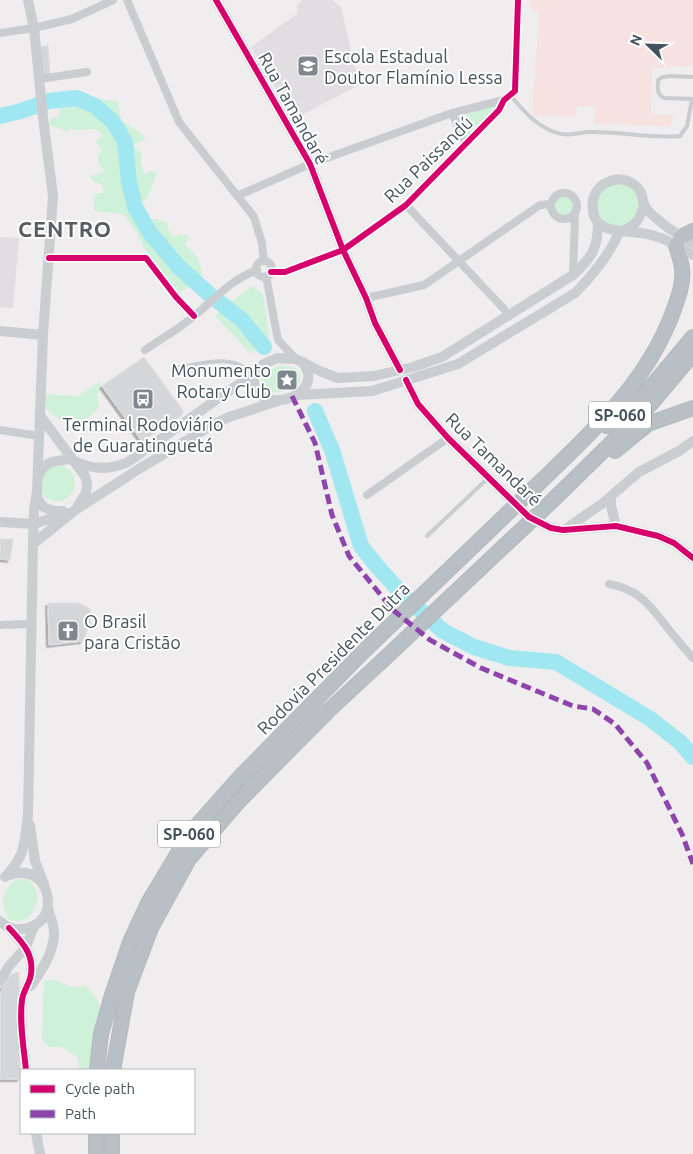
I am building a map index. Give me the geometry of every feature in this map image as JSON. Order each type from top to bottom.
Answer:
[{"type":"highway","points":[[538,484],[599,425],[632,387],[650,361],[667,329],[681,290],[686,239]]},
{"type":"highway","name":"Rodovia Presidente Dutra","points":[[97,1069],[103,1027],[130,942],[148,903],[190,833],[239,778],[366,649],[538,484],[645,394],[693,337]]},
{"type":"highway","name":"Rodovia Presidente Dutra","points":[[113,1069],[127,992],[151,928],[190,859],[239,801],[328,712],[552,502],[650,405],[693,354]]},
{"type":"highway","points":[[552,502],[648,424],[693,408]]},
{"type":"highway","points":[[96,1134],[96,1154]]},
{"type":"highway","points":[[112,1134],[112,1154]]},
{"type":"main road","points":[[2,875],[17,864],[23,851],[28,814],[33,544],[38,479],[43,335],[53,196],[34,28],[28,0]]},
{"type":"main road","name":"Rua Tamandaré","points":[[216,0],[310,164],[343,250],[366,298],[375,323],[400,370]]},
{"type":"main road","points":[[686,239],[612,231],[604,228],[598,222],[592,209],[594,195],[603,184],[616,179],[630,182],[640,192],[644,205],[655,218],[686,239],[693,255]]},
{"type":"main road","points":[[33,544],[74,511],[134,472],[229,416],[297,395],[372,391],[458,364],[575,293],[591,277],[613,246],[620,231],[633,227],[641,218],[644,205]]},
{"type":"main road","points":[[38,479],[41,468],[49,463],[71,458],[90,468],[111,468],[128,462],[254,374],[264,364],[277,358],[299,360],[338,378],[374,376],[442,357],[573,275],[588,261],[598,241],[598,222]]},
{"type":"main road","points":[[0,331],[43,335]]},
{"type":"main road","points":[[297,395],[304,389],[308,373],[299,360]]},
{"type":"main road","points":[[254,374],[255,388],[262,396],[267,400],[278,401]]},
{"type":"main road","name":"Rua Tamandaré","points":[[406,380],[418,404],[448,438],[529,517],[551,528],[563,530],[616,526],[658,536],[674,543],[693,558]]},
{"type":"main road","points":[[0,522],[34,524],[74,511],[84,497],[88,483],[40,417]]},
{"type":"main road","points":[[563,530],[611,496],[639,472],[679,451],[693,441]]},
{"type":"main road","points":[[37,491],[38,500],[43,508],[51,511],[74,511]]},
{"type":"main road","points":[[611,496],[611,506],[616,526]]},
{"type":"main road","points":[[0,980],[9,966],[26,947],[34,926],[45,915],[48,908],[47,892],[35,861],[28,814]]},
{"type":"main road","points":[[2,875],[29,874],[43,884],[47,892]]},
{"type":"main road","points":[[22,999],[43,969],[50,953],[54,934],[48,908]]},
{"type":"main road","points":[[4,924],[17,930],[34,926]]},
{"type":"main road","points":[[4,924],[26,947],[31,958],[31,975],[22,999],[22,1035],[26,1069]]},
{"type":"main road","points":[[36,1134],[40,1154]]},
{"type":"street","points":[[0,33],[34,28],[72,19],[113,0]]},
{"type":"street","points":[[127,0],[179,122],[254,217],[262,243],[264,261]]},
{"type":"street","name":"Rua Paissandú","points":[[269,274],[285,272],[343,250],[406,205],[499,110],[507,97],[514,91],[518,0]]},
{"type":"street","points":[[40,83],[87,72]]},
{"type":"street","points":[[237,196],[310,164],[452,113],[507,97]]},
{"type":"street","points":[[452,113],[466,144]]},
{"type":"street","points":[[573,275],[576,213],[576,201],[568,193],[557,194],[551,204],[552,211],[556,217],[570,218],[576,213]]},
{"type":"street","points":[[366,298],[424,285],[540,205],[551,204]]},
{"type":"street","points":[[406,205],[504,309]]},
{"type":"street","points":[[49,258],[146,258],[176,297],[194,316]]},
{"type":"street","points":[[145,350],[194,316],[223,289],[241,276],[256,270],[258,264],[264,261],[271,264],[269,274],[278,340],[299,360]]},
{"type":"street","points":[[256,270],[261,276],[269,274]]},
{"type":"street","points":[[0,430],[39,436]]},
{"type":"street","points":[[367,494],[448,438]]},
{"type":"street","points":[[609,584],[622,586],[640,596],[655,611],[693,658]]},
{"type":"street","points":[[0,625],[32,624]]},
{"type":"lane","points":[[507,97],[542,127],[556,133],[571,135],[586,132],[665,137],[680,136],[687,126],[692,99],[664,98],[657,91],[658,80],[663,76],[693,77]]},
{"type":"lane","points":[[179,367],[230,360],[254,374]]},
{"type":"lane","points":[[427,536],[489,478]]},
{"type":"shaded area","name":"Escola Estadual Doutor Flamínio Lessa","points":[[302,0],[332,0],[341,7],[359,85],[294,119],[251,47],[297,14],[297,5]]},
{"type":"shaded area","points":[[531,0],[693,0],[693,66],[652,68],[651,114],[673,115],[671,127],[594,123],[595,107],[577,106],[576,117],[532,115],[539,13],[530,8]]},
{"type":"shaded area","points":[[0,237],[19,238],[13,308],[0,307]]},
{"type":"green space","points":[[73,92],[118,102],[121,120],[143,135],[145,139],[133,145],[142,154],[140,161],[144,174],[153,171],[157,173],[147,198],[140,204],[149,221],[155,219],[167,223],[169,232],[174,237],[181,234],[189,236],[185,244],[200,263],[201,279],[190,282],[188,288],[175,291],[149,257],[136,231],[123,214],[94,211],[94,195],[104,192],[102,185],[92,180],[90,176],[101,173],[104,170],[98,162],[98,156],[102,151],[96,141],[103,135],[95,129],[75,130],[72,128],[67,131],[48,125],[51,119],[59,116],[60,108],[47,95],[63,95]]},
{"type":"green space","points":[[497,103],[494,113],[466,140],[456,118]]},
{"type":"green space","points":[[622,184],[630,187],[636,193],[639,205],[636,217],[630,223],[614,226],[606,223],[600,217],[597,201],[600,193],[606,187]]},
{"type":"green space","points":[[563,196],[570,199],[573,206],[570,213],[563,216],[556,213],[553,206],[556,199]]},
{"type":"green space","points":[[253,286],[263,294],[270,342],[250,353],[215,316]]},
{"type":"green space","points":[[282,365],[296,368],[300,375],[300,382],[289,389],[270,392],[261,384],[262,378],[269,371]]},
{"type":"green space","points":[[100,381],[101,389],[97,394],[99,407],[89,417],[77,423],[58,418],[46,409],[44,394],[79,396]]},
{"type":"green space","points":[[57,465],[70,470],[75,483],[70,496],[57,501],[44,496],[39,483],[44,470]]},
{"type":"green space","points":[[25,878],[34,886],[36,891],[37,901],[33,912],[25,919],[19,921],[9,920],[3,904],[6,891],[13,881]]},
{"type":"green space","points":[[44,980],[56,980],[70,987],[86,986],[98,1000],[100,1012],[89,1069],[79,1069],[78,1057],[62,1047],[49,1047],[42,1040]]},
{"type":"building","points":[[48,45],[50,74],[40,76],[37,48]]},
{"type":"building","name":"Terminal Rodoviário de Guaratinguetá","points":[[144,357],[184,412],[141,440],[102,386]]},
{"type":"building","points":[[0,539],[13,539],[10,560],[0,559]]},
{"type":"building","name":"O Brasil para Cristão","points":[[48,603],[79,603],[90,609],[91,622],[83,641],[49,645]]},
{"type":"building","points":[[19,972],[20,1079],[0,1079],[0,995],[12,974]]},
{"type":"waterway","points":[[0,116],[49,101],[77,98],[95,106],[113,122],[125,142],[129,182],[135,207],[150,233],[179,267],[242,320],[264,347]]},
{"type":"waterway","points":[[315,411],[332,450],[361,546],[404,596],[443,631],[474,647],[510,658],[556,662],[649,718],[680,742],[693,757]]},
{"type":"marked path","points":[[292,396],[315,443],[332,515],[349,556],[393,610],[430,640],[481,668],[573,706],[593,709],[615,724],[647,763],[682,834],[693,864]]},
{"type":"cycle path","points":[[216,0],[310,164],[343,250],[366,298],[375,323],[400,370]]},
{"type":"cycle path","points":[[271,272],[285,272],[343,250],[406,205],[499,110],[504,100],[515,91],[518,0]]},
{"type":"cycle path","points":[[49,258],[146,258],[176,297],[194,316]]},
{"type":"cycle path","points":[[406,380],[418,404],[448,438],[529,517],[551,528],[563,530],[616,526],[658,536],[674,543],[693,558]]},
{"type":"cycle path","points":[[9,928],[26,949],[31,960],[30,977],[21,1009],[26,1069]]},
{"type":"place","name":"Escola Estadual Doutor Flamínio Lessa","points":[[308,66]]},
{"type":"place","name":"Monumento Rotary Club","points":[[287,380]]},
{"type":"place","name":"Terminal Rodoviário de Guaratinguetá","points":[[143,399]]},
{"type":"place","name":"O Brasil para Cristão","points":[[68,631]]},
{"type":"district","name":"CENTRO","points":[[65,228]]}]
